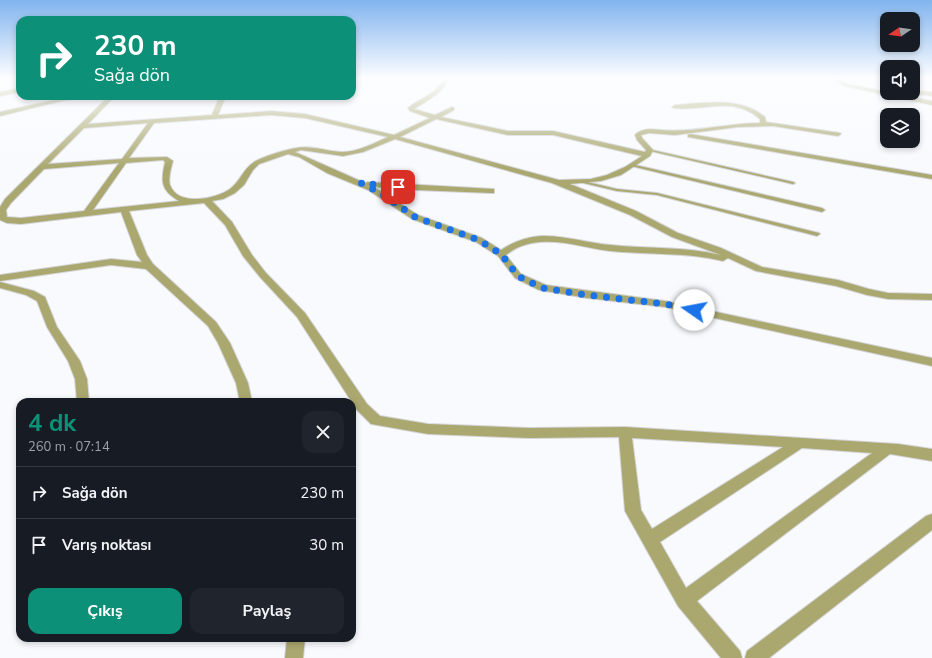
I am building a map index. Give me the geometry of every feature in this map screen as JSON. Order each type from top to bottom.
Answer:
[{"type":"street","points":[[1,115],[31,108]]},
{"type":"street","points":[[100,108],[8,201],[2,210],[3,218],[7,220],[21,221],[124,210],[220,197],[232,191],[241,183],[250,169],[257,163],[294,150],[306,149],[351,154],[395,137],[452,109]]},
{"type":"street","points":[[214,118],[218,108]]},
{"type":"street","points":[[412,108],[414,112],[508,133],[553,133],[649,153]]},
{"type":"street","points":[[741,108],[759,114],[763,118],[762,124]]},
{"type":"street","points":[[81,126],[271,114],[292,115],[324,120],[395,137],[555,181],[633,213],[675,235],[706,245],[759,269],[838,282],[867,292],[888,296],[932,297]]},
{"type":"street","points":[[86,214],[152,122]]},
{"type":"street","points":[[675,133],[762,124],[783,125],[838,134]]},
{"type":"street","points":[[649,153],[639,139],[640,133],[649,131],[675,133],[932,177]]},
{"type":"street","points":[[288,152],[301,156],[330,171],[361,183],[382,194],[415,217],[479,240],[501,254],[518,276],[542,288],[665,304],[932,362]]},
{"type":"street","points":[[555,181],[581,181],[612,177],[633,165],[649,153]]},
{"type":"street","points":[[41,167],[165,158],[168,161],[165,183],[168,190],[187,202]]},
{"type":"street","points":[[361,183],[415,188],[491,191]]},
{"type":"street","points":[[206,200],[229,224],[236,238],[252,261],[302,315],[362,407],[376,420],[428,429],[530,433],[625,432],[887,449],[932,455]]},
{"type":"street","points":[[124,210],[142,255],[149,266],[212,324],[227,350],[242,383],[245,398]]},
{"type":"street","points":[[501,254],[512,245],[529,240],[547,238],[610,248],[705,254],[742,262]]},
{"type":"street","points":[[0,278],[111,262],[149,266]]},
{"type":"street","points":[[0,285],[30,293],[41,299],[52,327],[74,361],[81,379],[83,398]]},
{"type":"street","points":[[625,432],[633,510],[684,600],[733,658]]},
{"type":"street","points":[[649,540],[800,443]]},
{"type":"street","points":[[684,600],[887,449]]},
{"type":"street","points":[[754,658],[932,521]]},
{"type":"street","points":[[294,658],[296,642]]},
{"type":"lane","points":[[649,153],[793,183]]},
{"type":"lane","points":[[633,165],[822,210]]},
{"type":"lane","points":[[581,181],[617,190],[657,194],[817,234]]},
{"type":"route","points":[[398,187],[361,183],[382,194],[415,217],[479,240],[501,254],[518,276],[542,288],[665,304],[694,310]]}]
